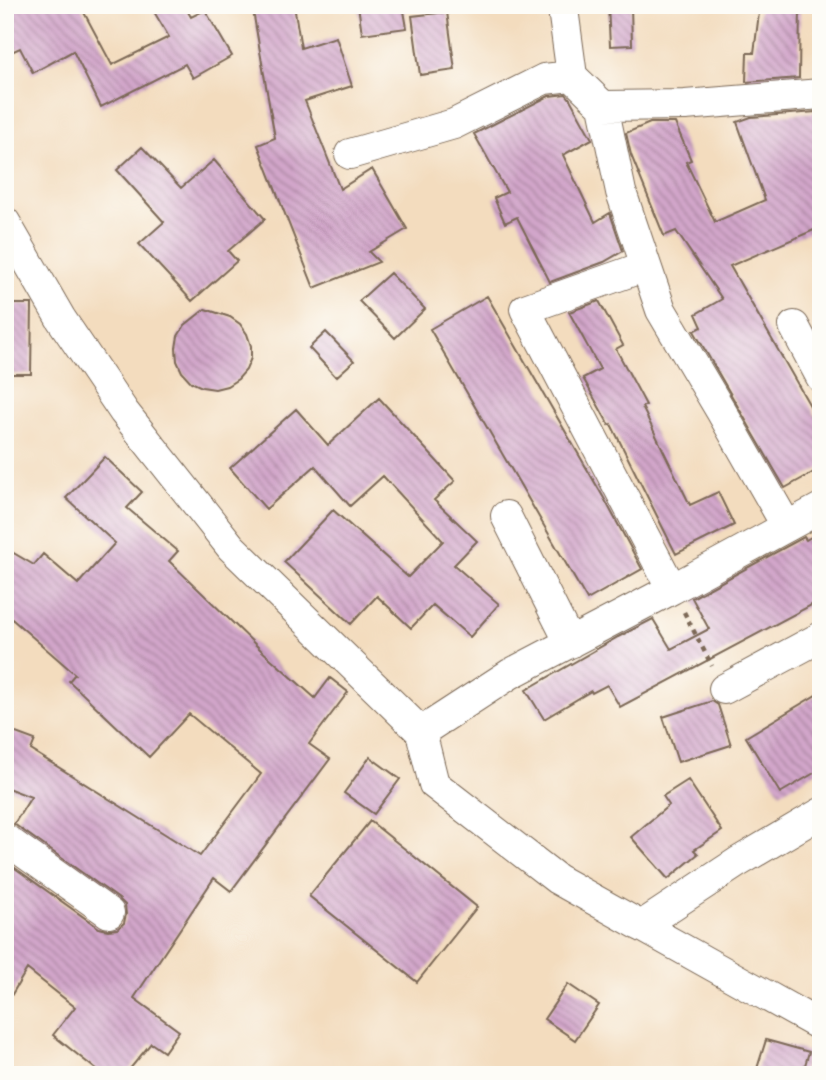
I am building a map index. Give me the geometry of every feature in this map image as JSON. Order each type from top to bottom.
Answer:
[{"type":"street","points":[[565,5],[563,9],[572,76],[603,106],[621,192],[661,310],[786,525]]},
{"type":"street","points":[[350,155],[454,124],[544,79],[572,76]]},
{"type":"street","points":[[603,106],[685,105],[821,94]]},
{"type":"street","points":[[5,222],[61,318],[124,412],[231,547],[421,732],[434,784],[557,879],[821,1026]]},
{"type":"street","points":[[646,266],[525,310],[672,589]]},
{"type":"street","points":[[794,326],[821,377]]},
{"type":"street","points":[[421,732],[510,674],[821,508]]},
{"type":"street","points":[[506,516],[570,643]]},
{"type":"street","points":[[724,689],[821,637]]},
{"type":"street","points":[[641,926],[738,862],[821,813]]},
{"type":"street","points":[[5,839],[108,913]]},
{"type":"path","points":[[672,589],[724,689]]},
{"type":"building","points":[[5,5],[80,5],[112,65],[169,37],[150,5],[184,5],[191,17],[205,10],[232,56],[193,78],[185,64],[101,107],[73,51],[33,73],[20,48],[5,55]]},
{"type":"building","points":[[252,5],[294,5],[301,48],[336,37],[352,86],[305,101],[340,189],[372,169],[407,229],[369,252],[379,262],[314,288],[258,145],[275,138]]},
{"type":"building","points":[[358,5],[403,5],[407,28],[362,34]]},
{"type":"building","points":[[608,5],[631,5],[632,45],[610,46]]},
{"type":"building","points":[[760,5],[800,5],[799,78],[746,82],[747,53],[754,53]]},
{"type":"building","points":[[447,12],[455,70],[420,75],[412,16]]},
{"type":"building","points":[[566,94],[592,139],[563,155],[595,222],[610,213],[623,251],[604,262],[550,282],[517,217],[505,223],[494,198],[507,192],[474,134],[549,96]]},
{"type":"building","points":[[816,112],[821,123],[821,227],[730,266],[821,425],[821,468],[785,488],[694,331],[702,327],[696,314],[722,299],[676,231],[664,236],[631,155],[626,133],[650,123],[675,123],[691,160],[686,162],[715,222],[765,200],[737,122],[751,117]]},
{"type":"building","points":[[142,147],[181,188],[214,160],[265,219],[228,251],[237,261],[192,301],[139,244],[164,222],[117,170]]},
{"type":"building","points":[[390,273],[425,309],[395,338],[359,301]]},
{"type":"building","points":[[487,296],[642,569],[587,600],[430,329]]},
{"type":"building","points":[[599,301],[623,345],[616,349],[646,405],[642,407],[690,505],[718,492],[734,525],[676,554],[611,424],[609,425],[583,378],[600,369],[569,312]]},
{"type":"building","points":[[5,304],[32,304],[31,374],[5,374]]},
{"type":"building","points":[[205,309],[230,317],[240,324],[251,346],[251,358],[246,370],[227,386],[215,389],[191,382],[177,361],[178,336],[185,325]]},
{"type":"building","points":[[326,332],[354,361],[336,377],[309,348]]},
{"type":"building","points":[[379,398],[455,481],[434,500],[477,541],[454,565],[499,604],[470,637],[433,605],[411,628],[377,596],[351,624],[284,562],[333,510],[408,577],[443,541],[383,476],[350,506],[315,466],[266,509],[230,468],[296,409],[328,445]]},
{"type":"building","points":[[105,457],[142,492],[127,508],[178,551],[169,561],[261,650],[315,698],[330,678],[348,692],[309,744],[330,759],[231,891],[214,878],[134,998],[179,1031],[164,1052],[151,1043],[125,1075],[103,1075],[53,1035],[75,1007],[27,969],[5,1006],[5,861],[99,928],[117,929],[124,923],[126,914],[125,905],[119,899],[14,824],[31,797],[5,787],[5,729],[35,740],[31,750],[200,856],[261,774],[189,714],[149,757],[69,681],[75,674],[5,613],[5,548],[34,565],[43,554],[78,584],[115,543],[66,498]]},
{"type":"building","points":[[821,531],[821,600],[620,707],[607,685],[592,693],[591,691],[544,719],[526,690],[653,619],[671,649],[709,629],[692,598],[804,537],[806,540]]},
{"type":"building","points":[[821,692],[821,769],[780,793],[746,737]]},
{"type":"building","points":[[712,701],[718,705],[731,745],[678,762],[663,717]]},
{"type":"building","points":[[370,757],[400,779],[374,814],[344,793]]},
{"type":"building","points":[[688,780],[722,831],[694,850],[698,854],[668,879],[631,837],[669,805],[663,796]]},
{"type":"building","points":[[370,821],[477,907],[417,982],[309,896]]},
{"type":"building","points":[[568,984],[599,1005],[575,1040],[544,1019]]},
{"type":"building","points":[[766,1040],[809,1052],[802,1075],[755,1075]]}]
